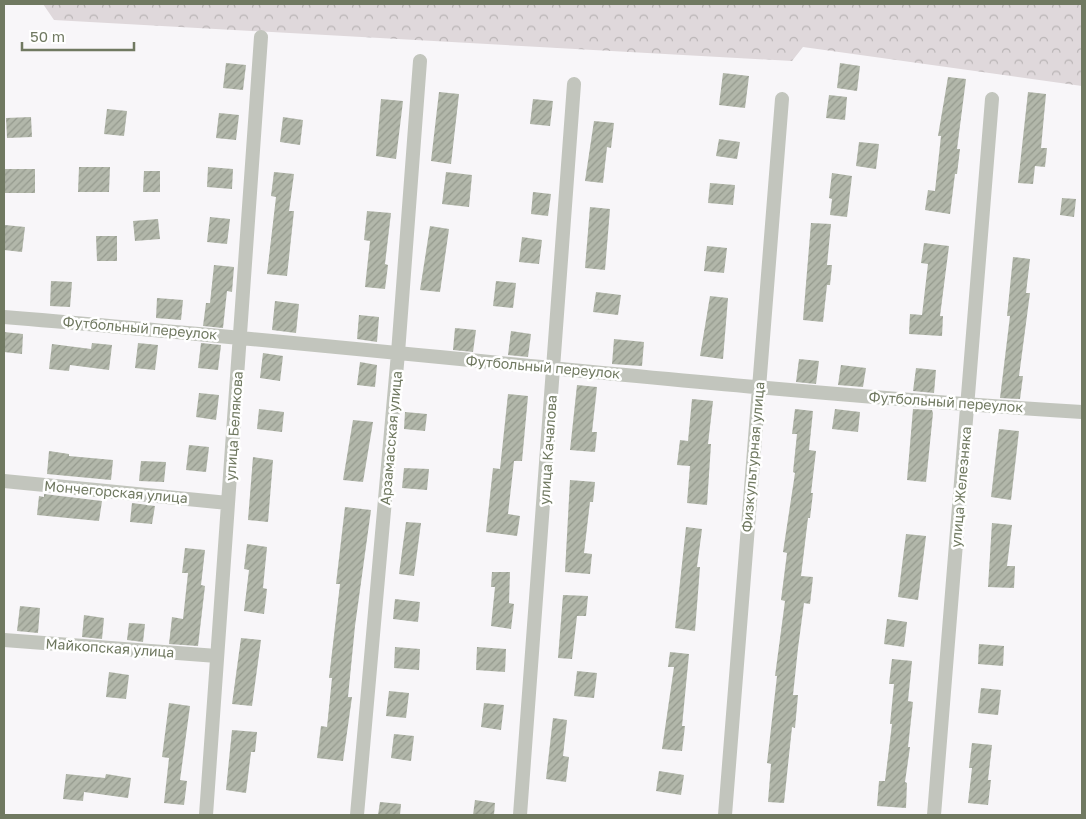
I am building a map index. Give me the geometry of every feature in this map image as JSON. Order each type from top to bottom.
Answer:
[{"type":"street","name":"улица Белякова","points":[[206,815],[261,37]]},
{"type":"street","name":"Арзамасская улица","points":[[357,815],[398,353],[420,61]]},
{"type":"street","name":"улица Качалова","points":[[520,815],[574,84]]},
{"type":"street","name":"Физкультурная улица","points":[[725,815],[782,99]]},
{"type":"street","name":"улица Железняка","points":[[934,815],[992,99]]},
{"type":"street","name":"Футбольный переулок","points":[[4,317],[240,336],[554,368],[967,405],[1082,412]]},
{"type":"street","name":"Мончегорская улица","points":[[4,481],[228,503]]},
{"type":"street","name":"Майкопская улица","points":[[4,640],[217,656]]},
{"type":"green space","points":[[43,4],[1082,4],[1082,86],[803,47],[792,61],[54,20]]},
{"type":"building","points":[[226,63],[246,65],[243,90],[223,88]]},
{"type":"building","points":[[840,63],[860,66],[857,91],[837,88]]},
{"type":"building","points":[[723,73],[749,76],[745,108],[719,105]]},
{"type":"building","points":[[948,77],[966,79],[957,149],[960,149],[950,214],[925,210],[928,190],[935,191],[941,136],[938,136]]},
{"type":"building","points":[[439,92],[459,94],[451,164],[431,161]]},
{"type":"building","points":[[1028,92],[1046,94],[1041,148],[1047,148],[1045,167],[1035,166],[1033,184],[1018,183]]},
{"type":"building","points":[[829,95],[847,97],[845,120],[826,118]]},
{"type":"building","points":[[381,99],[403,101],[396,159],[376,156]]},
{"type":"building","points":[[533,99],[553,101],[550,126],[530,124]]},
{"type":"building","points":[[107,109],[127,111],[124,136],[104,134]]},
{"type":"building","points":[[219,113],[239,115],[236,140],[216,138]]},
{"type":"building","points":[[31,117],[32,137],[7,138],[6,118]]},
{"type":"building","points":[[283,117],[303,120],[300,145],[280,142]]},
{"type":"building","points":[[594,121],[614,123],[611,148],[607,147],[603,183],[585,181]]},
{"type":"building","points":[[719,139],[740,142],[737,159],[716,156]]},
{"type":"building","points":[[859,142],[879,144],[876,169],[856,166]]},
{"type":"building","points":[[79,167],[110,167],[109,192],[78,192]]},
{"type":"building","points":[[208,167],[233,169],[232,189],[207,187]]},
{"type":"building","points":[[5,169],[35,169],[35,193],[5,193]]},
{"type":"building","points":[[144,171],[160,171],[160,192],[143,192]]},
{"type":"building","points":[[274,172],[294,174],[289,211],[294,211],[287,276],[267,274],[276,197],[271,196]]},
{"type":"building","points":[[446,172],[472,175],[469,207],[442,204]]},
{"type":"building","points":[[832,173],[852,176],[847,217],[830,215],[832,199],[829,198]]},
{"type":"building","points":[[710,183],[735,185],[733,205],[708,203]]},
{"type":"building","points":[[533,192],[551,194],[548,216],[531,214]]},
{"type":"building","points":[[1062,198],[1076,199],[1074,217],[1060,215]]},
{"type":"building","points":[[590,207],[610,209],[605,270],[585,268]]},
{"type":"building","points":[[367,211],[391,213],[385,264],[388,265],[385,289],[365,287],[370,241],[364,240]]},
{"type":"building","points":[[210,217],[230,219],[227,244],[207,242]]},
{"type":"building","points":[[158,219],[160,239],[135,241],[133,221]]},
{"type":"building","points":[[811,223],[831,224],[827,265],[832,265],[830,285],[827,285],[823,322],[803,320]]},
{"type":"building","points":[[5,225],[25,227],[22,252],[4,250]]},
{"type":"building","points":[[430,226],[449,229],[440,292],[420,290]]},
{"type":"building","points":[[96,236],[117,236],[117,261],[97,261]]},
{"type":"building","points":[[522,237],[542,240],[539,264],[519,262]]},
{"type":"building","points":[[924,243],[949,246],[940,316],[943,316],[942,336],[909,334],[910,314],[922,315],[928,264],[921,263]]},
{"type":"building","points":[[707,246],[727,248],[724,273],[704,271]]},
{"type":"building","points":[[1013,257],[1030,259],[1026,293],[1030,293],[1019,376],[1023,376],[1020,399],[1000,398],[1010,316],[1007,316]]},
{"type":"building","points":[[214,265],[234,267],[232,292],[227,291],[223,328],[203,326],[206,303],[210,303]]},
{"type":"building","points":[[51,281],[72,282],[70,307],[50,306]]},
{"type":"building","points":[[496,281],[516,283],[513,308],[493,306]]},
{"type":"building","points":[[596,292],[621,295],[618,315],[593,312]]},
{"type":"building","points":[[710,296],[728,298],[723,359],[700,356]]},
{"type":"building","points":[[157,298],[183,300],[181,320],[156,318]]},
{"type":"building","points":[[275,301],[299,304],[296,333],[272,330]]},
{"type":"building","points":[[359,315],[379,317],[377,342],[357,339]]},
{"type":"building","points":[[455,328],[476,330],[473,352],[453,350]]},
{"type":"building","points":[[511,331],[531,334],[528,357],[508,355]]},
{"type":"building","points":[[4,332],[23,334],[22,354],[4,352]]},
{"type":"building","points":[[614,339],[644,342],[642,366],[612,364]]},
{"type":"building","points":[[92,343],[112,345],[109,370],[70,365],[69,371],[49,369],[52,344],[91,349]]},
{"type":"building","points":[[138,343],[158,345],[155,370],[135,368]]},
{"type":"building","points":[[201,343],[221,345],[218,370],[198,368]]},
{"type":"building","points":[[263,353],[283,356],[280,381],[260,378]]},
{"type":"building","points":[[799,359],[819,361],[816,384],[796,382]]},
{"type":"building","points":[[360,362],[377,365],[375,387],[357,385]]},
{"type":"building","points":[[841,365],[866,368],[863,387],[838,385]]},
{"type":"building","points":[[916,368],[936,370],[934,393],[913,391]]},
{"type":"building","points":[[577,385],[597,387],[592,432],[597,432],[595,452],[570,450]]},
{"type":"building","points":[[199,393],[219,395],[216,420],[196,417]]},
{"type":"building","points":[[508,394],[528,396],[522,461],[514,461],[508,514],[520,516],[517,536],[486,532],[493,468],[500,469]]},
{"type":"building","points":[[692,399],[713,401],[708,444],[711,444],[707,505],[687,503],[690,466],[677,465],[680,440],[688,441]]},
{"type":"building","points":[[259,409],[284,412],[282,432],[257,429]]},
{"type":"building","points":[[795,409],[813,411],[809,450],[816,451],[811,493],[813,493],[801,576],[813,577],[810,604],[804,603],[798,648],[793,695],[798,695],[795,728],[792,727],[784,803],[768,802],[771,764],[767,763],[777,676],[775,676],[785,601],[781,600],[787,553],[783,552],[795,473],[793,472],[797,434],[792,434]]},
{"type":"building","points":[[835,409],[860,412],[858,432],[832,429]]},
{"type":"building","points":[[913,409],[932,410],[933,413],[926,482],[907,480]]},
{"type":"building","points":[[405,412],[427,414],[425,431],[404,429]]},
{"type":"building","points":[[353,420],[373,422],[363,482],[343,480]]},
{"type":"building","points":[[999,429],[1019,431],[1011,500],[991,497]]},
{"type":"building","points":[[189,445],[209,447],[206,472],[186,470]]},
{"type":"building","points":[[49,451],[69,454],[69,456],[113,460],[111,480],[47,474]]},
{"type":"building","points":[[253,457],[273,460],[268,522],[248,520]]},
{"type":"building","points":[[141,461],[166,462],[164,482],[139,481]]},
{"type":"building","points":[[404,468],[429,469],[427,490],[402,488]]},
{"type":"building","points":[[570,480],[595,482],[593,502],[590,502],[584,553],[592,554],[590,574],[565,572]]},
{"type":"building","points":[[44,494],[102,501],[99,521],[37,515],[39,496],[44,497]]},
{"type":"building","points":[[132,503],[155,506],[152,524],[130,522]]},
{"type":"building","points":[[345,507],[371,510],[355,626],[348,697],[352,697],[343,761],[317,758],[321,726],[327,727],[332,678],[329,678],[340,584],[336,584]]},
{"type":"building","points":[[406,522],[421,523],[414,576],[399,574]]},
{"type":"building","points":[[992,523],[1012,525],[1007,566],[1015,566],[1014,588],[988,587]]},
{"type":"building","points":[[686,527],[702,529],[697,567],[700,567],[695,631],[675,628]]},
{"type":"building","points":[[906,534],[926,536],[918,600],[898,597]]},
{"type":"building","points":[[247,544],[267,547],[263,588],[267,589],[264,614],[244,611],[249,570],[244,569]]},
{"type":"building","points":[[185,548],[205,550],[201,585],[205,586],[198,646],[169,644],[172,617],[183,619],[188,573],[182,573]]},
{"type":"building","points":[[492,572],[510,572],[509,603],[514,604],[511,629],[491,626],[495,587],[491,587]]},
{"type":"building","points":[[563,595],[588,596],[586,616],[577,616],[572,659],[558,658]]},
{"type":"building","points":[[395,599],[420,602],[418,622],[393,619]]},
{"type":"building","points":[[20,606],[40,608],[38,633],[17,631]]},
{"type":"building","points":[[84,615],[104,618],[102,639],[82,637]]},
{"type":"building","points":[[887,619],[907,622],[904,647],[884,644]]},
{"type":"building","points":[[129,623],[145,624],[143,642],[127,640]]},
{"type":"building","points":[[241,638],[261,640],[252,706],[232,704]]},
{"type":"building","points":[[979,644],[1004,646],[1003,666],[978,664]]},
{"type":"building","points":[[395,647],[420,649],[419,670],[394,668]]},
{"type":"building","points":[[477,647],[506,649],[505,672],[476,670]]},
{"type":"building","points":[[670,652],[689,654],[682,726],[685,726],[682,751],[662,749],[674,667],[668,667]]},
{"type":"building","points":[[892,659],[912,661],[908,701],[913,702],[905,782],[907,783],[906,808],[877,806],[879,781],[885,781],[892,724],[890,724],[894,684],[889,684]]},
{"type":"building","points":[[577,671],[597,673],[594,698],[574,696]]},
{"type":"building","points":[[109,672],[129,675],[126,699],[106,697]]},
{"type":"building","points":[[981,688],[1001,690],[998,715],[978,713]]},
{"type":"building","points":[[389,691],[409,693],[406,718],[386,716]]},
{"type":"building","points":[[169,703],[190,706],[180,780],[187,781],[184,805],[164,803],[169,758],[162,757]]},
{"type":"building","points":[[484,703],[504,705],[501,730],[481,727]]},
{"type":"building","points":[[553,718],[567,720],[563,756],[569,757],[566,782],[546,779]]},
{"type":"building","points":[[232,730],[257,732],[255,752],[251,752],[246,793],[226,790]]},
{"type":"building","points":[[394,734],[414,736],[411,761],[391,758]]},
{"type":"building","points":[[972,743],[992,745],[988,780],[991,780],[988,805],[968,803],[972,768],[969,768]]},
{"type":"building","points":[[659,771],[684,775],[681,795],[656,791]]},
{"type":"building","points":[[66,774],[105,778],[106,774],[131,778],[128,798],[84,792],[83,801],[63,799]]},
{"type":"building","points":[[475,800],[495,803],[494,815],[473,815]]},
{"type":"building","points":[[380,802],[401,804],[400,815],[378,815]]}]
